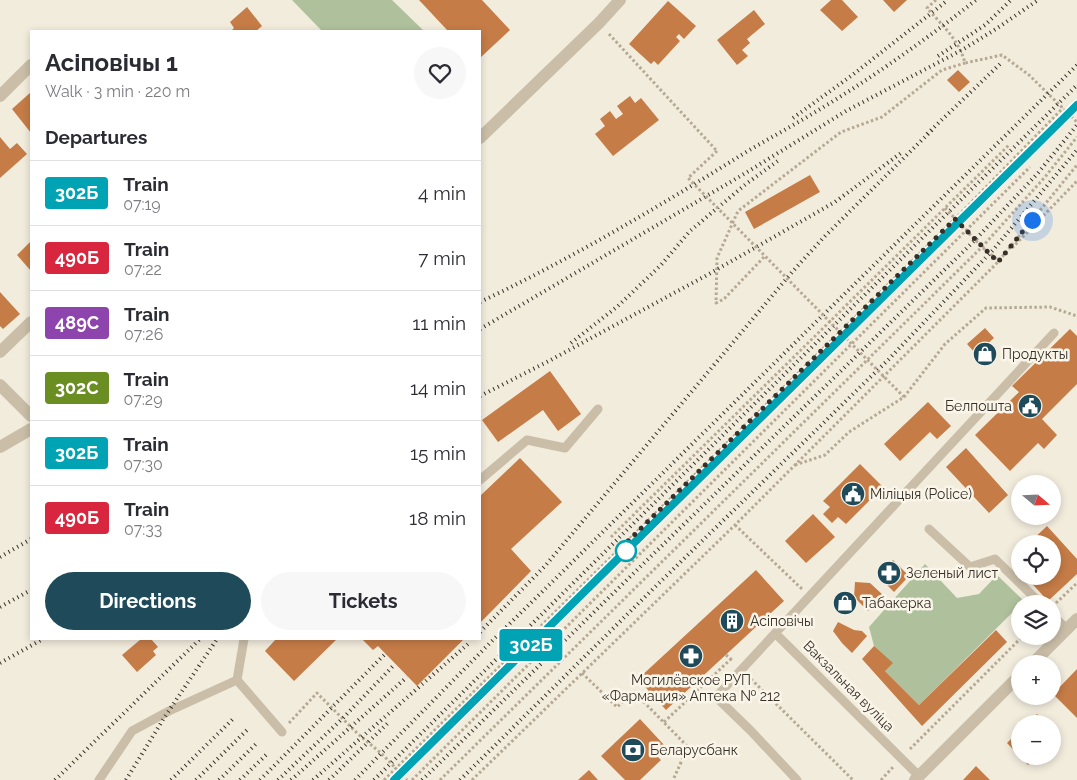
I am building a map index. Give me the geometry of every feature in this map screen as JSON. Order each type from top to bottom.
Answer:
[{"type":"street","points":[[481,137],[599,23],[620,0]]},
{"type":"street","points":[[0,96],[30,66]]},
{"type":"street","points":[[0,352],[30,323]]},
{"type":"street","points":[[0,385],[30,415]]},
{"type":"street","points":[[0,447],[30,430]]},
{"type":"street","points":[[1041,655],[1077,619]]},
{"type":"street","points":[[917,778],[1011,684]]},
{"type":"lane","points":[[797,780],[750,730],[716,698],[1054,333]]},
{"type":"lane","points":[[481,479],[527,440],[565,448],[598,409]]},
{"type":"lane","points":[[929,529],[970,567],[995,559],[1032,595]]},
{"type":"lane","points":[[1061,623],[1067,629]]},
{"type":"lane","name":"Вакзальная вуліца","points":[[776,634],[902,758],[917,778]]},
{"type":"lane","points":[[237,680],[244,640]]},
{"type":"lane","points":[[237,680],[282,732]]},
{"type":"lane","points":[[99,780],[132,731],[169,710],[237,680]]},
{"type":"path","points":[[936,0],[927,8],[944,26],[962,50],[965,63]]},
{"type":"path","points":[[599,23],[717,151],[688,178],[904,397]]},
{"type":"path","points":[[764,256],[724,299],[716,303],[717,258],[738,211],[842,132],[882,117],[942,70],[965,63],[1002,56],[1029,75],[1077,122]]},
{"type":"path","points":[[384,780],[955,219],[1063,108]]},
{"type":"path","points":[[440,780],[982,247],[1045,177],[1077,137]]},
{"type":"path","points":[[611,537],[1009,145]]},
{"type":"path","points":[[998,262],[1077,165]]},
{"type":"path","points":[[412,780],[1030,167]]},
{"type":"path","points":[[472,780],[735,525],[1077,181]]},
{"type":"path","points":[[945,208],[998,262]]},
{"type":"path","points":[[794,465],[825,455],[849,432],[904,397],[946,344],[986,308],[1050,307],[1077,316]]},
{"type":"path","points":[[735,525],[810,597]]},
{"type":"path","points":[[1061,598],[1077,583]]},
{"type":"path","points":[[880,780],[1014,645]]},
{"type":"path","points":[[726,655],[853,780]]},
{"type":"path","points":[[582,673],[617,707],[634,692],[688,747],[673,780]]},
{"type":"path","points":[[282,732],[318,693],[407,780]]},
{"type":"green space","points":[[292,0],[392,0],[423,30],[321,30]]},
{"type":"green space","points":[[925,564],[957,598],[979,594],[997,575],[1018,595],[1011,595],[1011,614],[919,705],[885,671],[874,646],[869,627]]},
{"type":"building","points":[[419,0],[482,0],[510,30],[481,57],[481,30],[447,30]]},
{"type":"building","points":[[831,0],[842,0],[858,17],[842,31],[820,10]]},
{"type":"building","points":[[883,0],[907,0],[894,12]]},
{"type":"building","points":[[668,1],[696,26],[684,39],[679,34],[676,37],[680,41],[658,65],[654,61],[651,64],[629,44]]},
{"type":"building","points":[[247,7],[262,26],[257,30],[232,30],[234,28],[230,22]]},
{"type":"building","points":[[754,10],[765,24],[747,39],[750,43],[742,50],[748,56],[737,65],[717,40]]},
{"type":"building","points":[[958,70],[970,82],[959,92],[947,80]]},
{"type":"building","points":[[30,93],[30,132],[12,109]]},
{"type":"building","points":[[630,96],[635,103],[641,98],[659,120],[613,156],[595,134],[605,126],[600,119],[610,111],[616,119],[623,114],[617,106]]},
{"type":"building","points":[[0,137],[10,149],[17,143],[27,154],[0,178]]},
{"type":"building","points":[[810,175],[820,192],[754,229],[745,212]]},
{"type":"building","points":[[30,242],[30,270],[17,255]]},
{"type":"building","points":[[0,292],[20,314],[3,329],[0,326]]},
{"type":"building","points":[[985,328],[994,338],[976,354],[967,344]]},
{"type":"building","name":"Белпошта","points":[[1070,329],[1077,336],[1077,384],[1042,419],[1057,435],[1044,449],[1038,443],[1010,471],[975,435],[1019,392],[1012,386]]},
{"type":"building","points":[[550,371],[581,414],[558,431],[543,410],[498,442],[482,420]]},
{"type":"building","points":[[928,402],[951,426],[937,439],[930,432],[900,461],[884,444]]},
{"type":"building","points":[[966,448],[1008,495],[989,513],[946,467]]},
{"type":"building","points":[[520,458],[562,502],[511,549],[531,571],[481,622],[481,495]]},
{"type":"building","name":"Міліцыя (Police)","points":[[860,464],[883,487],[846,524],[838,517],[832,523],[823,514],[830,507],[823,501]]},
{"type":"building","points":[[813,514],[835,537],[806,563],[785,541]]},
{"type":"building","points":[[1047,526],[1055,535],[1038,535]]},
{"type":"building","points":[[1061,541],[1077,559],[1077,574],[1054,595],[1042,595],[1033,585],[1061,585]]},
{"type":"building","points":[[893,560],[909,576],[894,592],[878,576]]},
{"type":"building","name":"Асіповічы","points":[[756,570],[784,601],[666,710],[638,679]]},
{"type":"building","points":[[855,582],[870,583],[883,595],[868,611],[854,597]]},
{"type":"building","name":"Табакерка","points":[[844,596],[852,603],[845,611],[837,604]]},
{"type":"building","points":[[838,622],[854,630],[862,631],[867,636],[852,653],[833,631]]},
{"type":"building","points":[[996,630],[1007,642],[922,726],[862,659],[874,646],[893,663],[885,671],[919,705]]},
{"type":"building","points":[[140,640],[152,640],[158,647],[153,651],[156,655],[137,672],[122,655]]},
{"type":"building","points":[[275,640],[336,640],[294,681],[265,651]]},
{"type":"building","points":[[363,640],[463,640],[417,686],[378,646],[373,650]]},
{"type":"building","points":[[1077,669],[1077,718],[1061,702],[1061,686]]},
{"type":"building","name":"Беларусбанк","points":[[640,719],[665,746],[656,755],[661,760],[640,780],[625,780],[601,756]]},
{"type":"building","points":[[1011,739],[1011,747],[1007,743]]},
{"type":"building","points":[[976,766],[990,780],[963,780]]},
{"type":"building","points":[[589,770],[598,780],[578,780]]},
{"type":"railway","points":[[793,118],[851,76],[948,0]]},
{"type":"railway","points":[[481,302],[614,232],[812,114],[896,60],[976,0]]},
{"type":"railway","points":[[938,56],[985,25],[1011,0]]},
{"type":"railway","points":[[481,328],[744,174],[846,111],[962,50],[1038,0]]},
{"type":"railway","points":[[927,134],[1000,64]]},
{"type":"railway","points":[[355,780],[485,648],[1077,65]]},
{"type":"railway","points":[[374,780],[1077,85]]},
{"type":"railway","points":[[394,780],[1077,105]]},
{"type":"railway","points":[[422,780],[975,240],[1038,173],[1077,125]]},
{"type":"railway","points":[[481,631],[545,566],[793,271],[824,237],[932,130]]},
{"type":"railway","points":[[460,780],[888,360],[993,250],[1077,150]]},
{"type":"railway","points":[[481,395],[709,274],[835,202],[901,153]]},
{"type":"railway","points":[[571,343],[618,306],[661,265],[690,231],[746,184],[779,160]]},
{"type":"railway","points":[[0,557],[30,540]]},
{"type":"railway","points":[[0,607],[30,591]]},
{"type":"railway","points":[[0,663],[41,640]]},
{"type":"railway","points":[[55,780],[199,640]]},
{"type":"railway","points":[[126,780],[164,718],[216,640]]},
{"type":"railway","points":[[313,780],[468,644]]},
{"type":"railway","points":[[260,780],[385,654]]},
{"type":"railway","points":[[278,780],[343,718],[395,664]]},
{"type":"railway","points":[[291,780],[407,677]]},
{"type":"railway","points":[[171,780],[235,717]]},
{"type":"railway","points":[[329,780],[388,723]]},
{"type":"railway","points":[[196,780],[247,730]]},
{"type":"railway","points":[[219,780],[257,743]]},
{"type":"railway","points":[[240,780],[266,755]]},
{"type":"train","name":"302Б","points":[[394,780],[1077,105]]},
{"type":"place","name":"Продукты","points":[[985,354]]},
{"type":"place","name":"Белпошта","points":[[1030,406]]},
{"type":"place","name":"Міліцыя (Police)","points":[[853,494]]},
{"type":"place","name":"Зеленый лист","points":[[889,573]]},
{"type":"place","name":"Табакерка","points":[[845,603]]},
{"type":"place","name":"Асіповічы","points":[[732,621]]},
{"type":"place","name":"Могилёвское РУП «Фармация» Аптека № 212","points":[[691,656]]},
{"type":"place","name":"Беларусбанк","points":[[633,750]]},
{"type":"route","points":[[626,551],[620,549],[955,219],[998,262],[1032,220]]}]
